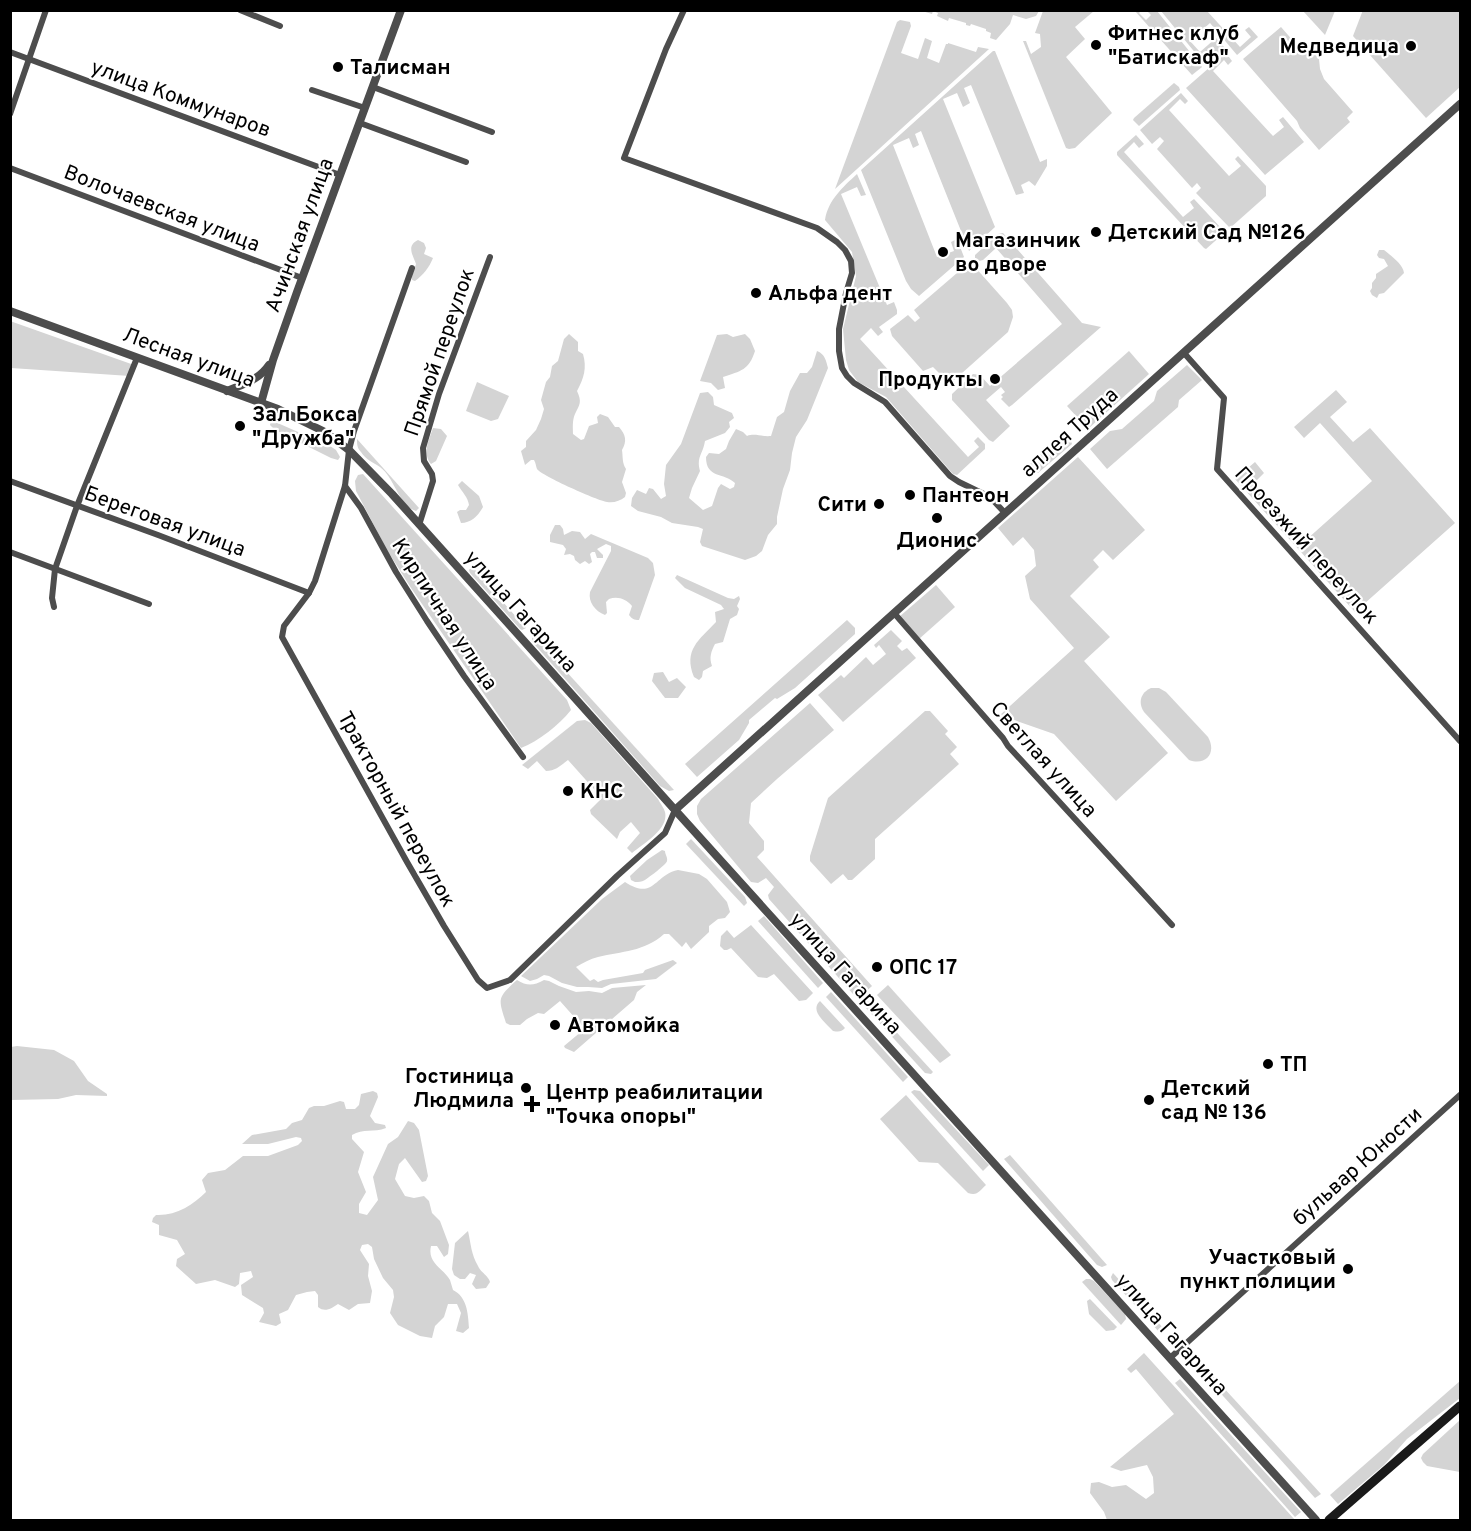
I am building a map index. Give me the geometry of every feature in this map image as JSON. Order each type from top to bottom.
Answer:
[{"type":"main road","points":[[1329,1521],[1461,1406]]},
{"type":"street","points":[[10,114],[46,10]]},
{"type":"street","points":[[240,10],[279,26]]},
{"type":"street","name":"Ачинская улица","points":[[261,403],[273,360],[302,278],[401,10]]},
{"type":"street","points":[[684,10],[666,49],[624,158],[817,228],[837,242],[851,261],[852,273],[839,328],[842,368],[854,383],[885,402],[950,476],[990,497],[1005,513]]},
{"type":"street","name":"улица Коммунаров","points":[[10,52],[340,175]]},
{"type":"street","points":[[373,87],[492,132]]},
{"type":"street","points":[[312,90],[365,108]]},
{"type":"street","name":"аллея Труда","points":[[675,810],[1461,104]]},
{"type":"street","points":[[360,123],[466,162]]},
{"type":"street","name":"Волочаевская улица","points":[[10,168],[302,278]]},
{"type":"street","name":"Прямой переулок","points":[[418,525],[433,481],[432,474],[424,461],[423,448],[439,394],[490,256]]},
{"type":"street","points":[[309,593],[330,538],[345,486],[349,450],[362,407],[412,268]]},
{"type":"street","name":"Лесная улица","points":[[10,311],[261,403],[325,432],[349,450]]},
{"type":"street","name":"Проезжий переулок","points":[[1184,353],[1224,398],[1217,470],[1461,741]]},
{"type":"street","points":[[54,607],[52,598],[55,569],[77,506],[137,358]]},
{"type":"street","name":"Ачинская улица","points":[[227,391],[258,378],[273,360]]},
{"type":"street","name":"улица Гагарина","points":[[349,450],[523,640],[1316,1521]]},
{"type":"street","name":"Береговая улица","points":[[10,481],[309,593]]},
{"type":"street","name":"Кирпичная улица","points":[[345,486],[361,508],[396,572],[427,621],[523,757]]},
{"type":"street","points":[[10,552],[149,604]]},
{"type":"street","name":"Тракторный переулок","points":[[309,593],[284,626],[282,637],[406,862],[478,980],[487,988],[510,980],[617,876],[665,833],[675,810]]},
{"type":"street","name":"Светлая улица","points":[[894,613],[1008,746],[1172,925]]},
{"type":"street","name":"бульвар Юности","points":[[1170,1358],[1461,1095]]},
{"type":"shaded area","points":[[1038,10],[1039,11],[1036,16],[1026,19],[1013,15],[1010,24],[996,40],[990,38],[991,33],[986,29],[971,24],[966,25],[966,23],[949,18],[948,21],[937,16],[938,13],[933,11],[932,14],[922,11]]},
{"type":"shaded area","points":[[1363,10],[1460,11],[1460,87],[1426,118],[1353,36]]},
{"type":"shaded area","points":[[1043,11],[1094,11],[1075,27],[1085,39],[1066,57],[1112,113],[1075,148],[1066,148],[1023,41],[1026,41],[1031,54],[1041,47],[1040,34],[1035,33]]},
{"type":"shaded area","points":[[1135,11],[1141,11],[1139,13],[1146,20],[1151,15],[1147,11],[1157,11],[1202,67],[1192,75]]},
{"type":"shaded area","points":[[1161,11],[1207,11],[1240,47],[1251,37],[1245,30],[1249,27],[1258,37],[1237,55],[1210,23],[1190,41],[1200,52],[1216,38],[1226,49],[1206,66]]},
{"type":"shaded area","points":[[1303,11],[1335,11],[1325,35]]},
{"type":"shaded area","points":[[900,20],[910,22],[911,26],[901,53],[918,59],[925,38],[932,41],[927,58],[939,63],[948,43],[976,52],[978,47],[989,49],[835,189],[897,22]]},
{"type":"shaded area","points":[[1281,27],[1295,43],[1305,43],[1319,59],[1324,79],[1353,112],[1347,118],[1350,122],[1319,150],[1243,59]]},
{"type":"shaded area","points":[[995,51],[1040,162],[1047,159],[1047,166],[1035,186],[1029,181],[1021,185],[1024,193],[1016,195],[971,85],[964,88],[970,103],[963,107],[957,93],[943,99],[995,227],[969,251],[921,131],[915,134],[919,145],[913,148],[909,138],[893,145],[937,257],[954,251],[951,242],[957,239],[964,257],[919,296],[906,281],[861,170]]},
{"type":"shaded area","points":[[1226,53],[1232,61],[1228,65],[1224,60],[1213,71],[1273,136],[1284,127],[1279,120],[1283,117],[1304,142],[1265,175],[1186,88]]},
{"type":"shaded area","points":[[1174,83],[1180,90],[1139,126],[1133,120],[1134,118]]},
{"type":"shaded area","points":[[1181,93],[1188,101],[1185,104],[1180,99],[1169,110],[1229,176],[1241,166],[1235,159],[1238,156],[1266,186],[1266,196],[1230,228],[1196,193],[1201,188],[1197,183],[1192,188],[1157,149],[1164,141],[1160,137],[1152,144],[1140,130]]},
{"type":"shaded area","points":[[1136,135],[1144,144],[1139,148],[1134,142],[1124,152],[1183,217],[1194,208],[1190,202],[1194,199],[1221,228],[1223,234],[1206,249],[1117,155],[1117,152]]},
{"type":"shaded area","points":[[857,174],[866,195],[861,196],[857,187],[841,194],[887,305],[894,302],[897,310],[897,314],[879,327],[883,332],[878,336],[871,328],[860,339],[968,457],[979,447],[974,441],[978,437],[985,444],[985,449],[957,475],[953,474],[886,397],[858,382],[849,370],[843,329],[856,276],[852,252],[825,220],[833,200]]},
{"type":"shaded area","points":[[1003,233],[1082,323],[1101,327],[1009,407],[1001,399],[1003,397],[1001,395],[1005,392],[1001,387],[986,400],[1010,426],[993,442],[952,400],[952,394],[973,374],[980,375],[990,386],[1062,324],[996,248],[983,260],[979,261],[975,258],[975,255],[998,234]]},
{"type":"shaded area","points":[[418,240],[424,243],[426,248],[424,254],[433,258],[426,271],[415,281],[412,280],[412,276],[416,264],[411,248]]},
{"type":"shaded area","points":[[1379,250],[1384,250],[1396,260],[1404,273],[1377,298],[1370,291],[1372,283],[1376,274],[1388,266],[1384,259],[1377,255]]},
{"type":"shaded area","points":[[974,266],[1007,303],[1012,310],[1013,317],[1008,332],[949,383],[933,367],[923,371],[892,336],[890,329],[908,315],[915,322],[920,318],[914,310],[964,267]]},
{"type":"shaded area","points":[[10,321],[134,365],[130,376],[11,368]]},
{"type":"shaded area","points":[[569,334],[578,342],[578,351],[583,354],[585,364],[577,391],[580,403],[573,419],[573,434],[581,440],[584,439],[589,426],[598,423],[597,417],[600,414],[608,417],[615,427],[619,427],[625,441],[622,450],[626,469],[622,482],[626,493],[621,500],[602,501],[559,482],[537,469],[534,460],[525,465],[521,451],[526,447],[526,441],[536,430],[541,419],[544,409],[541,400],[546,382],[550,377],[552,366],[558,361],[564,339]]},
{"type":"shaded area","points":[[727,334],[733,337],[745,334],[755,351],[744,369],[723,377],[725,388],[718,390],[711,383],[700,381],[717,335]]},
{"type":"shaded area","points":[[817,351],[826,360],[828,368],[807,420],[796,437],[777,524],[768,535],[762,551],[756,556],[745,560],[702,546],[700,542],[703,529],[672,523],[661,517],[638,511],[631,506],[632,498],[637,490],[646,494],[649,488],[653,489],[661,499],[666,496],[664,484],[666,465],[681,444],[700,393],[708,392],[713,397],[714,405],[732,413],[734,418],[729,422],[730,427],[725,433],[705,441],[699,459],[700,471],[689,498],[703,510],[712,506],[721,484],[730,489],[735,483],[712,472],[706,457],[709,453],[719,454],[726,449],[736,429],[747,436],[771,436],[777,417],[784,412],[790,391],[800,373],[807,373],[812,367]]},
{"type":"shaded area","points":[[1129,351],[1149,374],[1088,429],[1067,406]]},
{"type":"shaded area","points":[[1187,365],[1202,380],[1179,400],[1178,407],[1107,469],[1090,449],[1110,431],[1122,429],[1154,401],[1157,391]]},
{"type":"shaded area","points":[[477,382],[509,396],[498,419],[491,421],[466,411]]},
{"type":"shaded area","points":[[1336,390],[1347,402],[1330,417],[1353,442],[1370,428],[1455,523],[1355,612],[1235,479],[1255,462],[1264,473],[1254,483],[1306,540],[1372,481],[1320,423],[1304,438],[1294,427]]},
{"type":"shaded area","points":[[271,421],[330,446],[340,457],[338,460],[331,458],[275,430],[270,425]]},
{"type":"shaded area","points":[[433,428],[441,429],[447,436],[436,461],[431,464],[427,451]]},
{"type":"shaded area","points":[[1063,434],[1070,438],[1072,444],[1038,473],[1034,471],[1030,464]]},
{"type":"shaded area","points":[[357,439],[419,508],[416,511],[405,503],[385,472],[363,455],[358,447]]},
{"type":"shaded area","points":[[1078,457],[1145,530],[1113,560],[1103,550],[1093,560],[1099,567],[1070,596],[1110,637],[1084,661],[1168,753],[1116,801],[1054,734],[1000,715],[1074,648],[1030,599],[1025,576],[1036,566],[1034,550],[1023,537],[1013,546],[998,528]]},
{"type":"shaded area","points":[[363,474],[567,700],[571,710],[542,737],[521,748],[411,588],[387,550],[356,491],[355,481],[358,475]]},
{"type":"shaded area","points":[[462,481],[479,496],[483,507],[474,518],[461,523],[457,512],[466,510],[469,505],[458,485]]},
{"type":"shaded area","points":[[555,525],[560,525],[564,535],[572,531],[580,532],[585,539],[591,534],[648,558],[653,563],[655,575],[639,620],[629,615],[632,606],[622,599],[609,599],[606,602],[607,613],[605,615],[595,609],[591,603],[590,592],[611,551],[611,546],[606,544],[597,549],[603,558],[597,558],[595,552],[592,552],[590,554],[592,562],[589,564],[585,561],[580,564],[574,556],[564,555],[566,549],[563,545],[550,542],[550,535]]},
{"type":"shaded area","points":[[472,566],[493,590],[495,598],[503,602],[526,628],[520,629],[470,573]]},
{"type":"shaded area","points":[[677,575],[728,598],[734,599],[739,596],[740,599],[737,615],[730,619],[723,642],[715,644],[712,650],[712,666],[703,671],[699,680],[694,677],[691,668],[692,652],[699,640],[716,622],[715,612],[724,609],[721,605],[685,588],[675,578]]},
{"type":"shaded area","points":[[936,585],[955,607],[919,639],[899,617]]},
{"type":"shaded area","points":[[847,620],[855,628],[855,634],[795,688],[775,698],[749,720],[739,740],[697,777],[685,764]]},
{"type":"shaded area","points":[[891,630],[902,641],[897,646],[902,651],[907,648],[916,658],[843,722],[818,695],[841,675],[844,678],[866,657],[873,665],[886,654],[879,645],[876,648],[874,645]]},
{"type":"shaded area","points":[[534,636],[674,790],[669,791],[660,786],[535,645],[532,641]]},
{"type":"shaded area","points":[[663,672],[669,682],[677,678],[686,687],[678,698],[665,698],[652,681],[654,673]]},
{"type":"shaded area","points":[[1151,688],[1159,688],[1166,692],[1208,737],[1211,748],[1205,760],[1189,760],[1144,712],[1141,698]]},
{"type":"shaded area","points":[[810,703],[834,730],[751,803],[749,823],[764,841],[764,850],[757,857],[872,986],[860,997],[853,994],[769,899],[768,895],[774,887],[766,878],[758,883],[751,882],[700,821],[697,814],[697,806],[701,799]]},
{"type":"shaded area","points":[[925,711],[930,711],[948,731],[945,734],[957,747],[950,754],[959,764],[875,839],[875,859],[852,880],[848,880],[843,874],[831,884],[810,861],[828,798]]},
{"type":"shaded area","points":[[585,720],[591,723],[658,799],[664,810],[665,818],[659,830],[632,853],[627,848],[640,833],[631,822],[620,832],[617,839],[591,814],[590,810],[602,798],[568,760],[550,771],[546,771],[537,761],[528,769],[522,765],[577,721]]},
{"type":"shaded area","points":[[691,839],[745,897],[747,903],[744,906],[686,844]]},
{"type":"shaded area","points":[[662,850],[665,851],[667,859],[664,865],[644,881],[631,880],[630,876]]},
{"type":"shaded area","points":[[678,870],[699,874],[707,879],[727,902],[730,912],[725,918],[718,919],[709,926],[709,932],[691,949],[686,942],[682,947],[669,934],[664,934],[641,948],[595,958],[576,967],[590,981],[594,979],[598,982],[643,973],[645,970],[673,960],[677,963],[656,979],[611,984],[602,988],[577,987],[544,975],[530,981],[521,976],[602,899],[625,882],[642,889],[648,888]]},
{"type":"shaded area","points":[[764,916],[823,983],[818,988],[758,921]]},
{"type":"shaded area","points":[[751,925],[813,993],[806,1000],[799,1001],[774,974],[767,978],[758,977],[731,948],[724,950],[720,946],[721,936],[727,930],[734,938]]},
{"type":"shaded area","points":[[517,980],[530,984],[549,981],[576,992],[602,993],[612,988],[646,985],[637,992],[634,1000],[574,1052],[564,1046],[582,1031],[583,1027],[560,1001],[544,1014],[538,1013],[520,1025],[506,1023],[501,999]]},
{"type":"shaded area","points":[[888,985],[951,1055],[940,1063],[877,995]]},
{"type":"shaded area","points":[[831,992],[908,1077],[903,1082],[826,997]]},
{"type":"shaded area","points":[[820,1001],[844,1029],[833,1031],[823,1021],[816,1009]]},
{"type":"shaded area","points":[[868,1001],[933,1072],[931,1074],[925,1073],[866,1008]]},
{"type":"shaded area","points":[[11,1047],[54,1050],[74,1061],[88,1081],[107,1096],[76,1095],[58,1099],[11,1100]]},
{"type":"shaded area","points":[[373,1091],[378,1097],[370,1116],[375,1123],[385,1125],[386,1128],[352,1135],[352,1139],[364,1152],[358,1172],[366,1192],[359,1204],[359,1213],[367,1215],[378,1200],[373,1177],[388,1144],[398,1137],[408,1121],[414,1123],[419,1130],[428,1176],[426,1181],[422,1182],[405,1158],[399,1164],[395,1179],[405,1196],[414,1198],[424,1196],[429,1201],[432,1213],[440,1221],[449,1245],[448,1254],[444,1257],[437,1246],[431,1246],[431,1257],[450,1280],[453,1290],[464,1301],[469,1328],[463,1333],[456,1331],[461,1313],[457,1304],[448,1304],[444,1317],[435,1326],[432,1338],[420,1336],[398,1325],[390,1313],[394,1297],[393,1290],[383,1278],[374,1259],[372,1247],[368,1244],[362,1245],[360,1250],[369,1264],[368,1276],[372,1291],[370,1303],[358,1304],[349,1310],[338,1304],[323,1310],[318,1307],[318,1295],[315,1291],[307,1292],[296,1295],[288,1310],[279,1314],[281,1323],[276,1326],[259,1322],[264,1313],[263,1308],[242,1295],[241,1285],[253,1277],[251,1271],[240,1273],[239,1284],[235,1287],[215,1280],[196,1284],[176,1266],[177,1259],[185,1254],[177,1240],[159,1235],[159,1225],[152,1222],[156,1215],[177,1212],[196,1201],[206,1192],[202,1180],[208,1173],[225,1170],[243,1156],[268,1156],[298,1145],[302,1141],[301,1138],[296,1137],[268,1144],[242,1144],[252,1135],[286,1129],[292,1123],[302,1120],[309,1108],[314,1106],[324,1106],[340,1101],[344,1102],[346,1109],[355,1109],[359,1105],[361,1094]]},
{"type":"shaded area","points":[[920,1091],[989,1165],[983,1171],[911,1092]]},
{"type":"shaded area","points":[[906,1095],[986,1185],[978,1192],[968,1193],[938,1163],[919,1162],[880,1119]]},
{"type":"shaded area","points":[[1010,1155],[1107,1265],[1102,1267],[1097,1265],[1004,1159]]},
{"type":"shaded area","points":[[468,1231],[476,1262],[490,1282],[486,1288],[476,1289],[472,1284],[476,1275],[470,1273],[465,1279],[460,1279],[454,1275],[452,1269],[455,1243]]},
{"type":"shaded area","points":[[1113,1273],[1164,1329],[1160,1333],[1112,1280]]},
{"type":"shaded area","points":[[1086,1279],[1094,1281],[1125,1314],[1126,1319],[1121,1325],[1082,1282]]},
{"type":"shaded area","points":[[1090,1299],[1117,1327],[1114,1330],[1106,1331],[1089,1314],[1087,1301]]},
{"type":"shaded area","points":[[1144,1353],[1295,1520],[1107,1520],[1090,1493],[1091,1483],[1099,1482],[1112,1487],[1126,1485],[1146,1499],[1154,1493],[1153,1477],[1147,1465],[1121,1471],[1110,1467],[1174,1414],[1136,1369],[1131,1373],[1127,1369]]},
{"type":"shaded area","points":[[1200,1362],[1321,1494],[1315,1498],[1196,1366]]},
{"type":"shaded area","points":[[1180,1379],[1301,1512],[1295,1517],[1175,1383]]},
{"type":"shaded area","points":[[1460,1381],[1460,1398],[1407,1439],[1384,1465],[1338,1504],[1330,1495]]},
{"type":"shaded area","points":[[1460,1420],[1460,1472],[1427,1466],[1421,1458],[1423,1454]]},
{"type":"place","name":"Фитнес клуб \"Батискаф\"","points":[[1096,45]]},
{"type":"place","name":"Медведица","points":[[1411,46]]},
{"type":"place","name":"Талисман","points":[[338,67]]},
{"type":"place","name":"Детский Сад №126","points":[[1096,232]]},
{"type":"place","name":"Магазинчик во дворе","points":[[943,252]]},
{"type":"place","name":"Альфа дент","points":[[756,293]]},
{"type":"place","name":"Продукты","points":[[995,379]]},
{"type":"place","name":"Зал Бокса \"Дружба\"","points":[[240,426]]},
{"type":"place","name":"Пантеон","points":[[910,495]]},
{"type":"place","name":"Сити","points":[[879,504]]},
{"type":"place","name":"Дионис","points":[[937,518]]},
{"type":"place","name":"КНС","points":[[568,791]]},
{"type":"place","name":"ОПС 17","points":[[877,967]]},
{"type":"place","name":"Автомойка","points":[[555,1025]]},
{"type":"place","name":"ТП","points":[[1268,1064]]},
{"type":"place","name":"Гостиница Людмила","points":[[526,1088]]},
{"type":"place","name":"Детский сад № 136","points":[[1149,1100]]},
{"type":"place","name":"Центр реабилитации \"Точка опоры\"","points":[[532,1104]]},
{"type":"place","name":"Участковый пункт полиции","points":[[1348,1269]]}]
